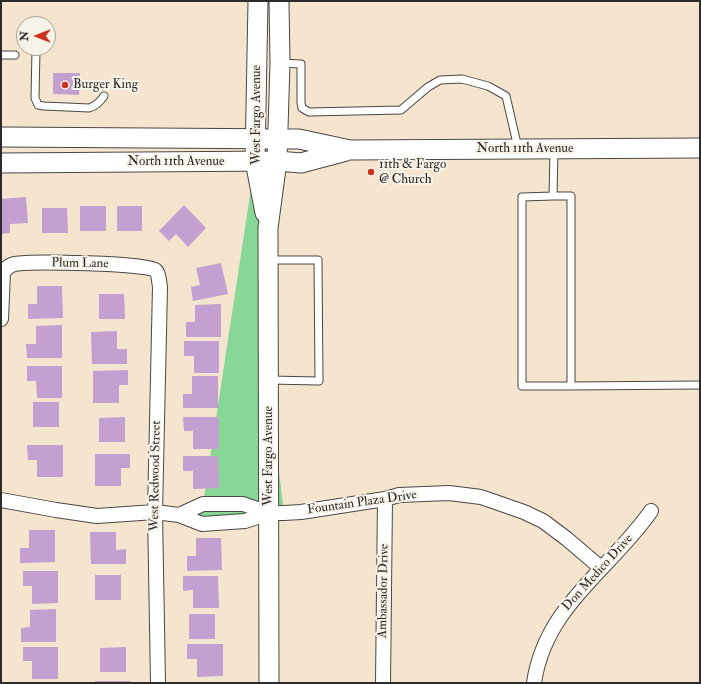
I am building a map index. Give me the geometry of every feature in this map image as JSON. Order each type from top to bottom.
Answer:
[{"type":"main road","name":"West Fargo Avenue","points":[[258,1],[255,162],[268,228]]},
{"type":"main road","name":"West Fargo Avenue","points":[[269,683],[268,228],[277,162],[280,63],[279,1]]},
{"type":"main road","name":"North 11th Avenue","points":[[6,140],[299,139],[350,150],[700,148]]},
{"type":"main road","name":"North 11th Avenue","points":[[1,162],[301,163],[350,150]]},
{"type":"street","name":"Plum Lane","points":[[1,319],[3,273],[6,268],[14,264],[60,263],[137,265],[150,267],[155,270]]},
{"type":"street","name":"West Redwood Street","points":[[155,270],[158,275],[160,287],[155,512],[158,683]]},
{"type":"street","name":"Fountain Plaza Drive","points":[[1,500],[96,516],[155,512],[180,515],[202,524],[245,521],[269,513],[301,512],[385,499],[399,495],[449,492],[481,497],[524,512],[543,521],[601,568]]},
{"type":"street","name":"Ambassador Drive","points":[[382,683],[385,499]]},
{"type":"street","name":"Fountain Plaza Drive","points":[[180,515],[203,504],[243,504],[269,513]]},
{"type":"street","name":"Don Medico Drive","points":[[534,683],[539,661],[551,630],[569,604],[601,568],[626,544],[651,511]]},
{"type":"lane","points":[[1,55],[15,55]]},
{"type":"lane","points":[[36,56],[35,98],[38,105],[89,108],[94,107],[104,96]]},
{"type":"lane","points":[[280,63],[301,64],[301,103],[302,108],[309,112],[401,110],[428,87],[440,80],[462,79],[488,86],[506,96],[519,148]]},
{"type":"lane","points":[[553,196],[554,148]]},
{"type":"lane","points":[[571,386],[571,196],[522,197],[522,386],[571,386],[700,385]]},
{"type":"lane","points":[[268,260],[318,260],[319,381],[269,380]]},
{"type":"green space","points":[[256,139],[278,140],[273,422],[284,512],[202,524],[180,515],[203,504],[255,162]]},
{"type":"building","points":[[53,73],[80,73],[79,95],[53,94]]},
{"type":"building","points":[[26,197],[28,223],[10,224],[10,233],[1,234],[1,199]]},
{"type":"building","points":[[184,205],[206,228],[188,247],[176,234],[169,241],[159,231]]},
{"type":"building","points":[[80,206],[106,206],[106,231],[80,231]]},
{"type":"building","points":[[117,206],[142,206],[142,231],[117,231]]},
{"type":"building","points":[[42,208],[67,208],[68,233],[42,233]]},
{"type":"building","points":[[221,263],[228,294],[193,301],[191,287],[200,285],[196,268]]},
{"type":"building","points":[[37,286],[62,286],[63,318],[28,319],[28,304],[37,304]]},
{"type":"building","points":[[99,294],[124,294],[125,319],[99,319]]},
{"type":"building","points":[[221,304],[221,337],[186,337],[186,322],[195,322],[195,305]]},
{"type":"building","points":[[62,325],[62,358],[27,358],[26,344],[36,344],[36,326]]},
{"type":"building","points":[[117,331],[117,349],[127,349],[127,364],[92,364],[91,332]]},
{"type":"building","points":[[184,341],[219,341],[219,373],[194,373],[194,356],[184,356]]},
{"type":"building","points":[[27,366],[62,366],[62,398],[37,398],[36,381],[27,381]]},
{"type":"building","points":[[128,370],[128,385],[119,385],[119,403],[93,403],[93,371]]},
{"type":"building","points":[[192,376],[218,376],[218,408],[183,408],[183,394],[192,394]]},
{"type":"building","points":[[33,402],[59,402],[59,427],[33,427]]},
{"type":"building","points":[[125,417],[125,442],[99,442],[99,418]]},
{"type":"building","points":[[183,417],[219,417],[219,449],[193,449],[193,431],[184,431]]},
{"type":"building","points":[[27,445],[63,445],[63,477],[37,477],[37,460],[28,460]]},
{"type":"building","points":[[95,454],[130,454],[130,468],[121,468],[121,486],[95,486]]},
{"type":"building","points":[[183,456],[218,456],[219,488],[193,489],[193,471],[183,471]]},
{"type":"building","points":[[29,530],[55,530],[55,562],[20,563],[20,548],[29,548]]},
{"type":"building","points":[[90,532],[116,532],[116,550],[126,549],[126,564],[91,564]]},
{"type":"building","points":[[196,538],[221,538],[222,570],[187,571],[187,556],[196,556]]},
{"type":"building","points":[[23,571],[58,571],[58,603],[32,604],[32,586],[23,586]]},
{"type":"building","points":[[95,575],[121,575],[121,600],[95,600]]},
{"type":"building","points":[[183,576],[218,576],[219,608],[193,608],[193,590],[183,591]]},
{"type":"building","points":[[56,609],[56,642],[21,642],[21,628],[30,627],[30,610]]},
{"type":"building","points":[[189,614],[215,614],[215,639],[189,639]]},
{"type":"building","points":[[187,644],[223,644],[223,676],[197,677],[197,659],[187,659]]},
{"type":"building","points":[[23,647],[58,647],[58,679],[32,679],[32,661],[23,661]]},
{"type":"building","points":[[126,647],[126,672],[100,672],[100,648]]},
{"type":"building","points":[[95,681],[130,681],[130,683],[95,683]]},
{"type":"place","name":"Burger King","points":[[65,85]]},
{"type":"place","name":"11th & Fargo @ Church","points":[[371,172]]}]
